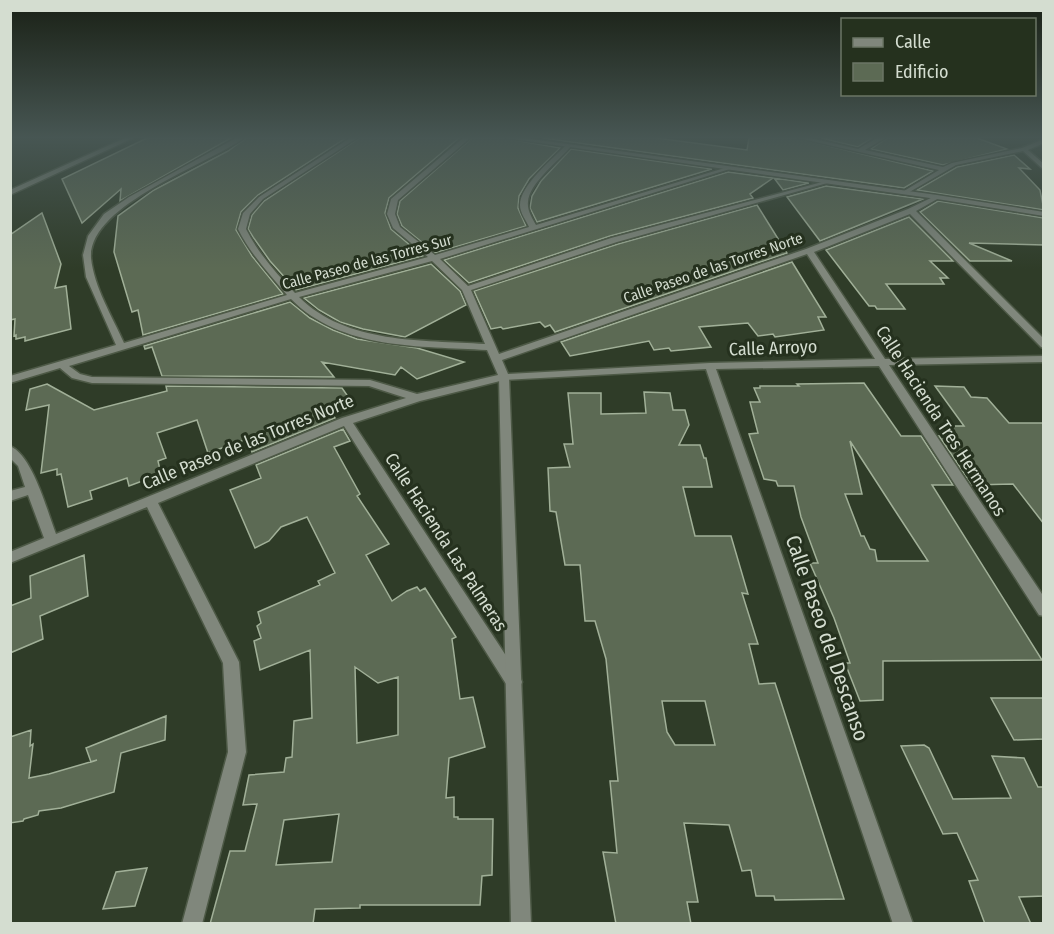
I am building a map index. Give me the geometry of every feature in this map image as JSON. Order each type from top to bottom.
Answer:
[{"type":"street","points":[[10,193],[35,182]]},
{"type":"street","points":[[121,346],[90,277],[87,255],[92,236],[107,216],[131,198],[161,182]]},
{"type":"street","points":[[286,182],[261,198],[247,213],[242,229],[251,248],[292,296],[316,317],[339,327],[366,334],[407,341],[490,347]]},
{"type":"street","points":[[416,182],[395,199],[391,214],[397,228],[434,258],[466,289],[504,377]]},
{"type":"street","points":[[534,228],[523,204],[527,192],[536,182]]},
{"type":"street","name":"Calle Paseo de las Torres Sur","points":[[10,380],[292,296],[434,258],[686,182]]},
{"type":"street","points":[[466,289],[614,240],[828,182],[1044,214]]},
{"type":"street","points":[[906,192],[922,182]]},
{"type":"street","name":"Calle Paseo de las Torres Norte","points":[[495,359],[809,251],[910,211],[937,197]]},
{"type":"street","points":[[910,211],[1044,345]]},
{"type":"street","name":"Calle Hacienda Tres Hermanos","points":[[809,251],[1044,610]]},
{"type":"street","name":"Calle Arroyo","points":[[504,377],[710,366],[1044,359]]},
{"type":"street","points":[[62,365],[76,376],[92,380],[370,383],[417,398]]},
{"type":"street","name":"Calle Paseo del Descanso","points":[[710,366],[903,924]]},
{"type":"street","name":"Calle Paseo de las Torres Norte","points":[[10,558],[346,421],[417,398],[504,377]]},
{"type":"street","name":"Calle Hacienda Las Palmeras","points":[[504,377],[521,924]]},
{"type":"street","name":"Calle Hacienda Las Palmeras","points":[[346,421],[514,683]]},
{"type":"street","points":[[10,450],[23,464],[52,542]]},
{"type":"street","points":[[10,496],[32,489]]},
{"type":"street","points":[[150,500],[231,662],[237,752],[192,924]]},
{"type":"building","points":[[63,182],[154,182],[120,201],[121,189],[82,223]]},
{"type":"building","points":[[170,182],[279,182],[258,195],[241,212],[236,230],[252,256],[283,294],[143,335],[138,310],[132,312],[114,252],[118,216]]},
{"type":"building","points":[[293,182],[408,182],[389,198],[385,213],[391,229],[423,256],[296,290],[270,261],[248,229],[252,215],[264,201]]},
{"type":"building","points":[[422,182],[527,182],[519,196],[518,208],[526,226],[435,253],[402,226],[397,214],[400,201]]},
{"type":"building","points":[[541,182],[670,182],[537,222],[530,208],[532,196]]},
{"type":"building","points":[[697,182],[768,182],[750,194],[753,198],[610,236],[469,283],[444,260]]},
{"type":"building","points":[[777,182],[809,183],[783,190]]},
{"type":"building","points":[[858,182],[915,182],[904,188]]},
{"type":"building","points":[[932,182],[1032,182],[1040,190],[1044,210],[917,190]]},
{"type":"building","points":[[826,186],[923,199],[820,241],[787,197]]},
{"type":"building","points":[[938,201],[1044,218],[1044,245],[969,243],[1012,261],[970,261],[920,212]]},
{"type":"building","points":[[757,205],[787,253],[555,332],[550,325],[545,327],[540,322],[491,329],[474,291],[618,244]]},
{"type":"building","points":[[42,213],[61,264],[55,288],[66,286],[71,329],[25,341],[25,337],[16,339],[16,335],[14,336],[15,319],[10,320],[10,235]]},
{"type":"building","points":[[909,217],[953,261],[930,261],[948,278],[940,278],[944,284],[886,284],[905,309],[877,309],[875,306],[869,306],[826,250]]},
{"type":"building","points":[[792,262],[826,317],[818,317],[824,330],[775,337],[773,334],[758,336],[748,323],[699,327],[711,347],[671,351],[669,348],[654,350],[649,341],[570,356],[561,342]]},
{"type":"building","points":[[431,264],[460,291],[466,305],[405,337],[340,322],[304,298]]},
{"type":"building","points":[[290,302],[310,318],[357,339],[417,348],[464,362],[417,379],[401,367],[395,375],[322,362],[334,377],[162,376],[152,347],[145,349],[144,346]]},
{"type":"building","points":[[864,383],[901,436],[921,436],[953,485],[932,485],[1042,660],[883,661],[883,700],[860,701],[845,663],[850,663],[834,618],[810,563],[818,563],[801,517],[794,486],[778,486],[776,481],[764,479],[749,434],[758,433],[750,402],[760,402],[754,388],[799,386],[797,384]],"holes":[[[850,441],[928,561],[877,561],[875,550],[870,549],[864,536],[861,536],[845,494],[862,494]]]},
{"type":"building","points":[[47,384],[94,410],[167,391],[166,386],[342,388],[354,405],[331,412],[335,418],[252,452],[247,439],[208,453],[197,420],[157,433],[166,458],[158,461],[161,474],[129,486],[127,478],[90,491],[92,499],[68,507],[61,474],[57,475],[57,469],[41,473],[49,405],[26,410],[30,389]]},
{"type":"building","points":[[935,386],[964,387],[971,397],[987,398],[1009,423],[1044,423],[1044,524],[1013,484],[972,485],[939,436],[953,436],[946,426],[964,426]]},
{"type":"building","points":[[644,392],[670,393],[673,410],[685,410],[689,425],[679,445],[700,445],[704,458],[706,458],[712,487],[683,487],[695,536],[731,536],[748,594],[742,593],[758,644],[749,644],[759,684],[775,683],[844,899],[775,900],[774,896],[756,896],[751,870],[742,871],[729,825],[684,823],[698,902],[687,902],[691,924],[616,924],[603,852],[617,853],[610,781],[618,781],[606,659],[595,621],[585,621],[580,565],[565,565],[556,512],[550,511],[548,468],[570,467],[564,444],[573,444],[568,393],[601,393],[601,414],[646,413]],"holes":[[[662,701],[705,701],[715,745],[675,745],[667,732]]]},
{"type":"building","points":[[343,429],[350,441],[334,447],[360,494],[357,496],[389,544],[366,555],[392,601],[417,587],[420,591],[425,588],[456,637],[452,639],[460,699],[473,697],[485,747],[449,758],[446,798],[454,797],[454,817],[458,819],[493,819],[492,875],[482,876],[480,905],[360,905],[360,908],[315,909],[313,924],[210,924],[230,851],[245,851],[257,804],[243,805],[249,775],[284,772],[286,758],[292,757],[294,721],[312,718],[310,650],[260,670],[254,641],[261,638],[257,626],[261,623],[258,612],[320,585],[318,581],[335,573],[307,517],[281,527],[269,541],[255,548],[230,490],[261,478],[256,465]],"holes":[[[355,667],[378,683],[398,677],[398,735],[357,743]],[[339,814],[332,862],[276,865],[284,820]]]},
{"type":"building","points":[[84,555],[88,596],[40,616],[43,639],[10,653],[10,606],[31,598],[30,576]]},
{"type":"building","points":[[991,698],[1044,698],[1044,739],[1014,740]]},
{"type":"building","points":[[166,716],[165,740],[121,753],[114,792],[61,808],[39,811],[38,815],[10,823],[10,737],[31,730],[30,746],[33,744],[29,778],[91,762],[86,748]]},
{"type":"building","points":[[924,745],[929,748],[953,799],[1011,798],[992,756],[1024,758],[1038,787],[1044,787],[1044,896],[1019,897],[1031,924],[985,924],[969,881],[978,880],[957,833],[943,834],[901,746]]},
{"type":"building","points":[[147,868],[135,906],[103,909],[116,872]]}]
